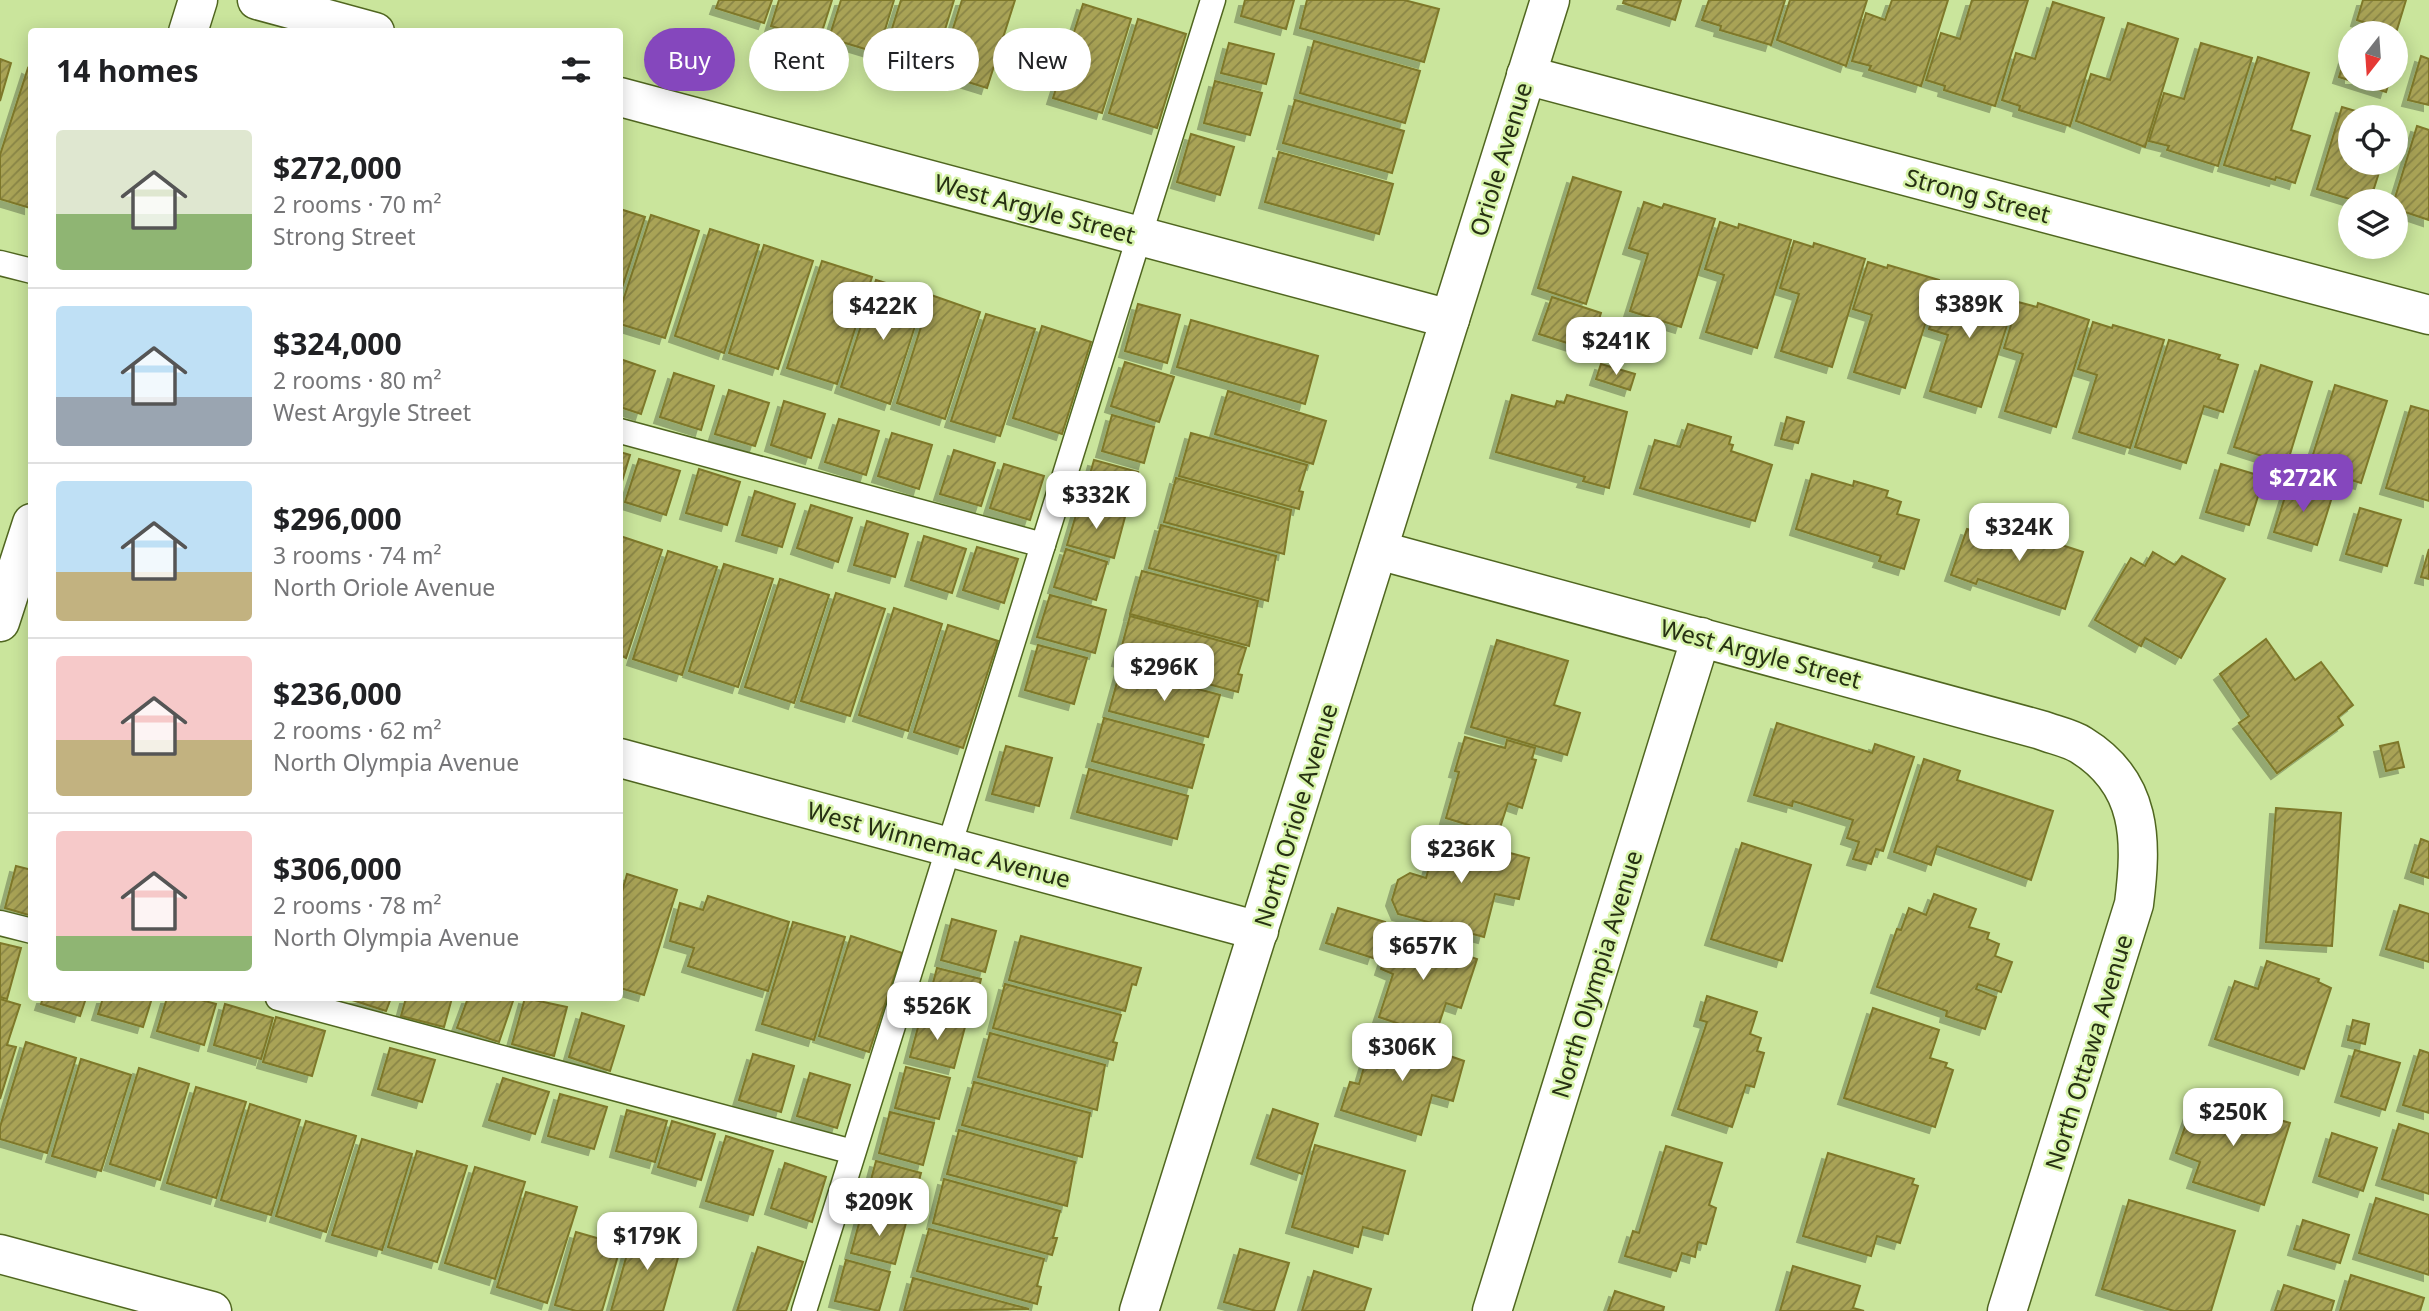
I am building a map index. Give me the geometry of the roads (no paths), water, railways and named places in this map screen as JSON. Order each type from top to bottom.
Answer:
[{"type":"street","points":[[189,28],[198,0]]},
{"type":"street","points":[[257,0],[360,28]]},
{"type":"street","name":"Oriole Avenue","points":[[1450,319],[1550,0]]},
{"type":"street","name":"Strong Street","points":[[1527,75],[2429,315]]},
{"type":"street","name":"West Argyle Street","points":[[623,98],[1450,319]]},
{"type":"street","name":"North Oriole Avenue","points":[[1139,1311],[1450,319]]},
{"type":"street","points":[[10,602],[28,537]]},
{"type":"street","name":"West Argyle Street","points":[[1378,550],[2041,730],[2080,745],[2103,762],[2126,789]]},
{"type":"street","name":"North Olympia Avenue","points":[[1492,1311],[1701,637]]},
{"type":"street","name":"West Winnemac Avenue","points":[[623,759],[1259,931]]},
{"type":"street","name":"North Ottawa Avenue","points":[[2007,1311],[2134,904],[2140,858],[2137,824],[2126,789]]},
{"type":"street","points":[[0,1254],[212,1311]]},
{"type":"lane","points":[[804,1311],[1213,0]]},
{"type":"lane","points":[[0,263],[28,270]]},
{"type":"lane","points":[[623,431],[1043,545]]},
{"type":"lane","points":[[0,923],[28,930]]},
{"type":"lane","points":[[289,1001],[853,1152]]}]
